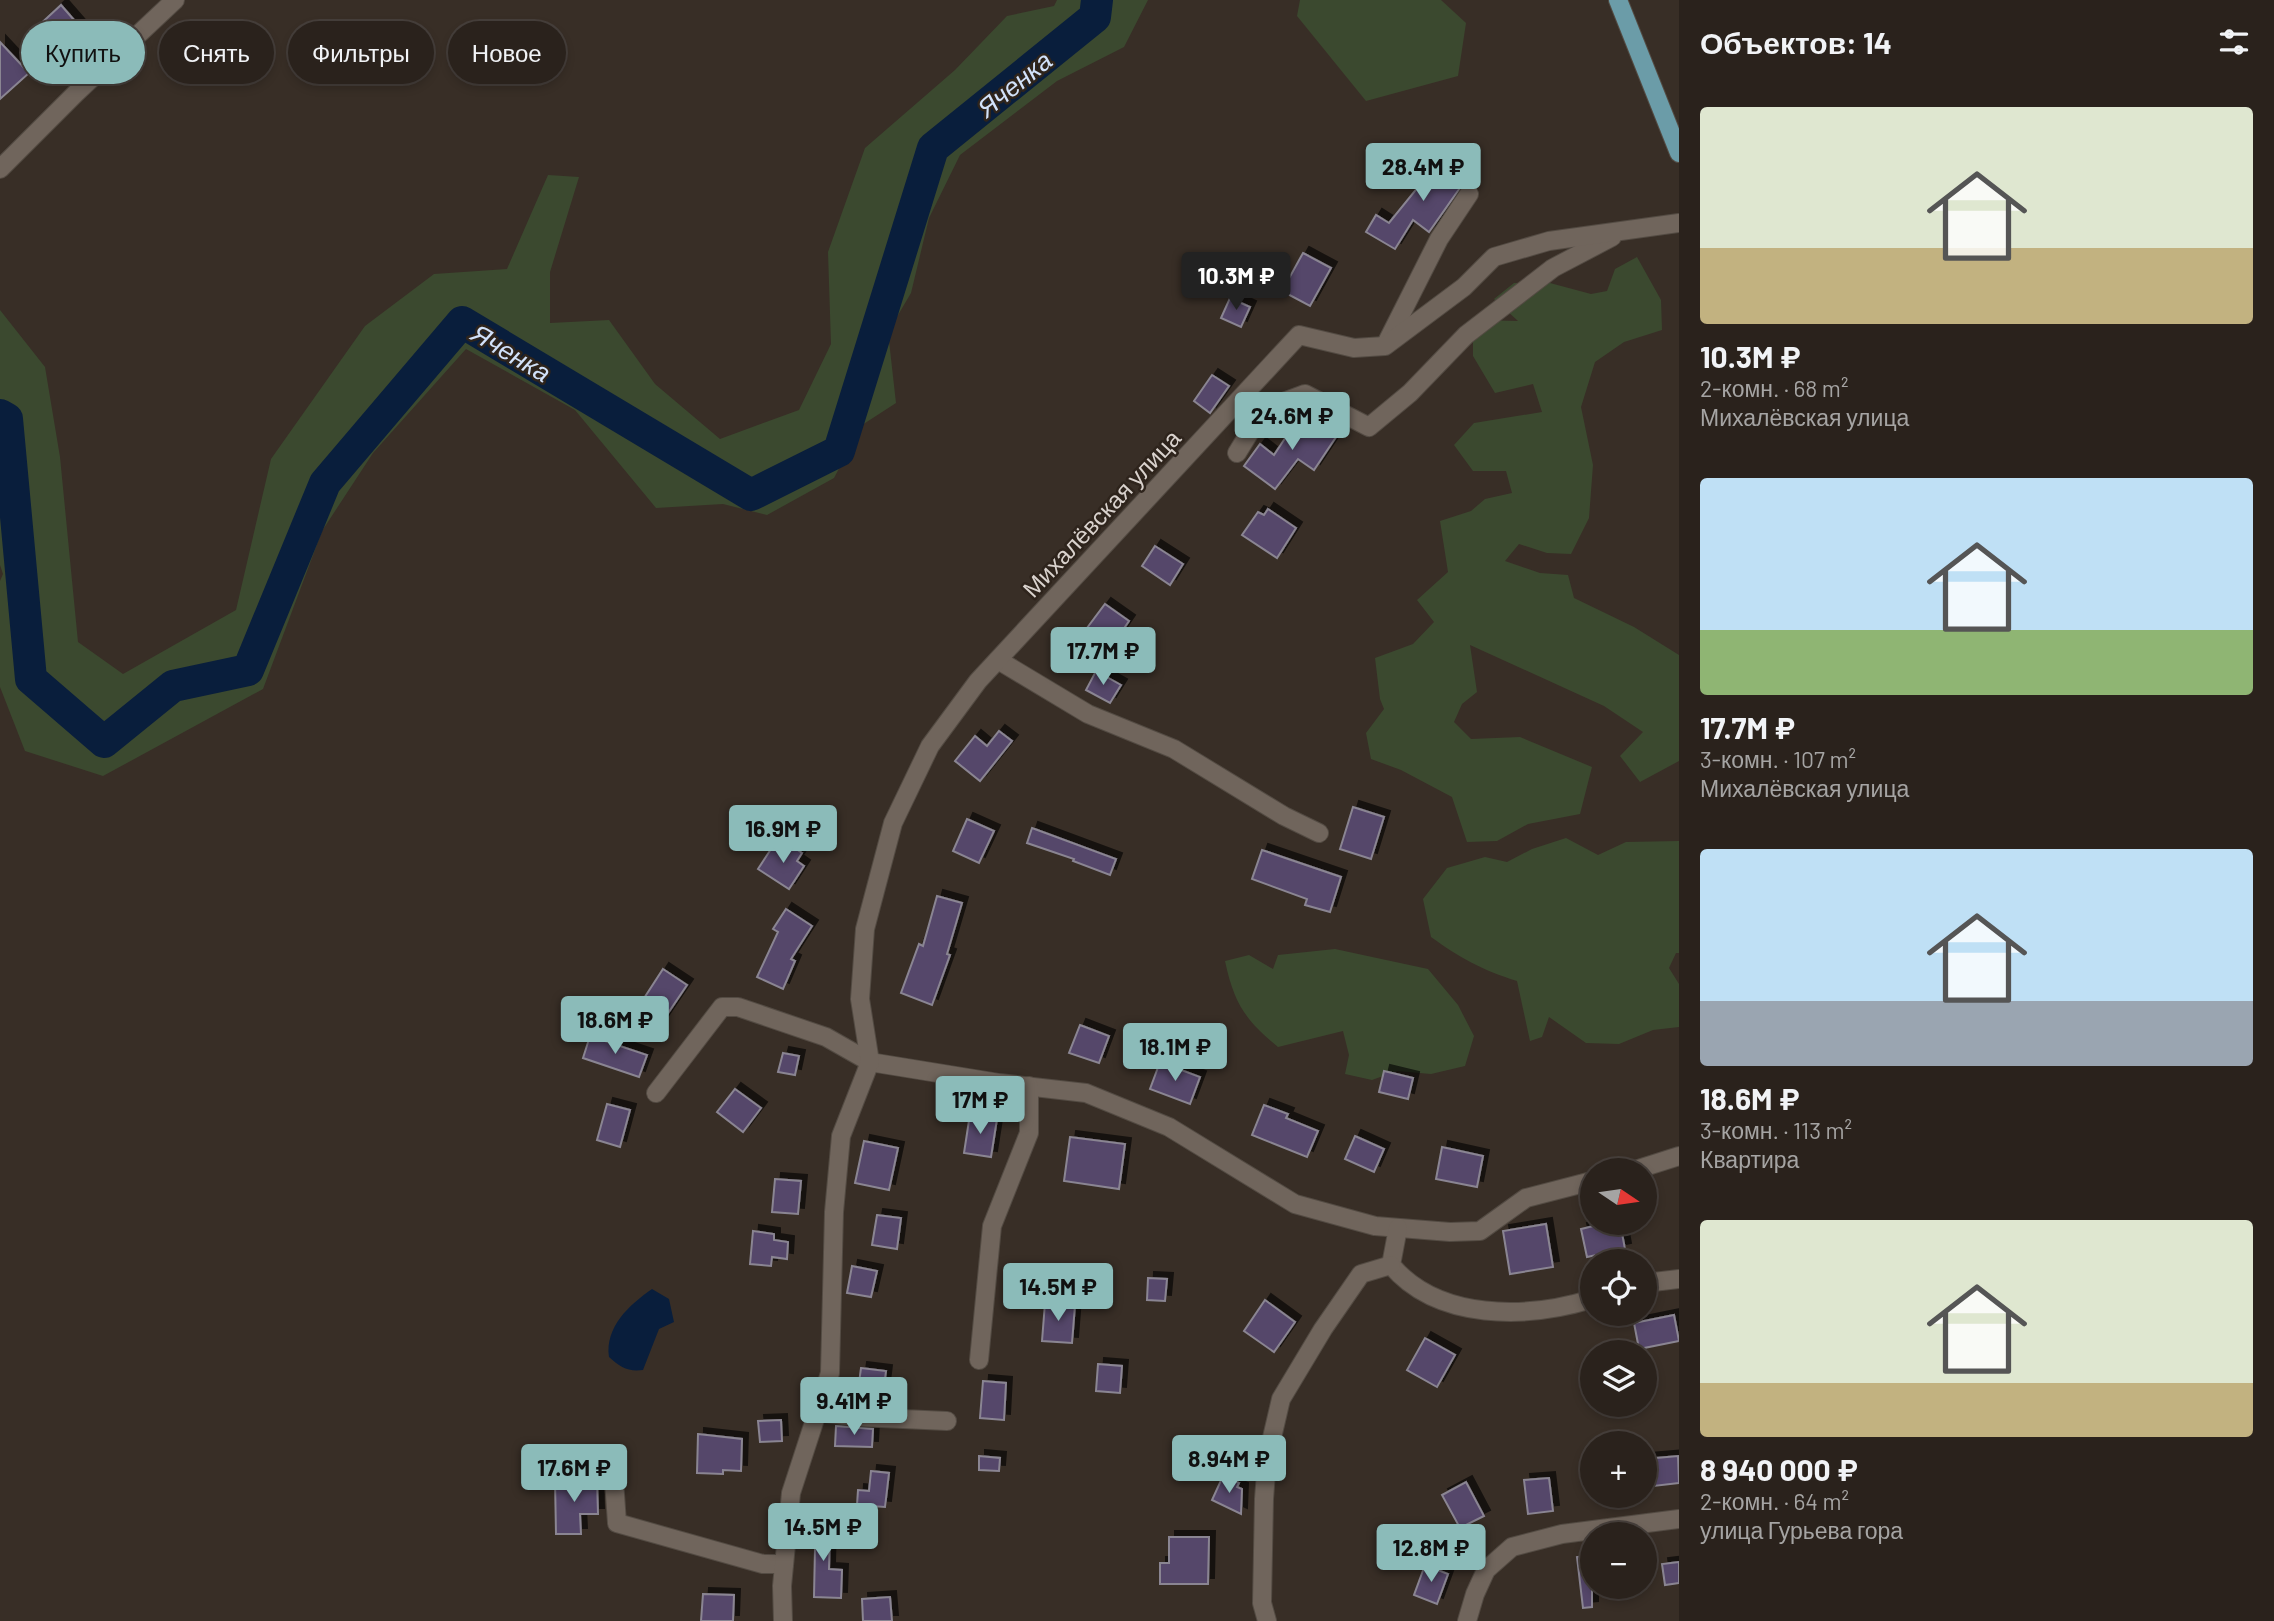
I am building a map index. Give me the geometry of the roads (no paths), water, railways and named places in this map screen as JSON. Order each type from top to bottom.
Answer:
[{"type":"main road","points":[[1618,0],[1679,152]]},
{"type":"street","points":[[0,169],[175,0]]},
{"type":"street","points":[[1385,346],[1439,239],[1469,194]]},
{"type":"street","points":[[1385,346],[1464,287],[1494,257],[1549,241],[1679,223]]},
{"type":"street","points":[[1237,453],[1264,409],[1305,394],[1369,426],[1410,393],[1465,335],[1553,268],[1624,230]]},
{"type":"street","name":"Михалёвская улица","points":[[870,1062],[860,999],[865,929],[893,823],[930,746],[978,681],[1299,335],[1354,348],[1385,346]]},
{"type":"street","points":[[998,660],[1088,713],[1174,749],[1284,816],[1319,833]]},
{"type":"street","points":[[656,1093],[722,1007],[738,1007],[826,1037],[870,1062],[1086,1093],[1169,1127],[1295,1203],[1375,1226],[1450,1232],[1480,1231],[1526,1198],[1580,1184]]},
{"type":"street","points":[[783,1621],[784,1564],[791,1493],[830,1373],[834,1212],[841,1136],[870,1062]]},
{"type":"street","points":[[979,1360],[992,1226],[1030,1133],[1029,1086]]},
{"type":"street","points":[[1657,1163],[1679,1156]]},
{"type":"street","points":[[1391,1265],[1398,1228]]},
{"type":"street","points":[[1391,1265],[1421,1292],[1467,1307],[1515,1313],[1580,1301]]},
{"type":"street","points":[[1267,1621],[1262,1603],[1264,1499],[1268,1459],[1281,1399],[1323,1329],[1361,1274],[1391,1265]]},
{"type":"street","points":[[1657,1282],[1679,1279]]},
{"type":"street","points":[[818,1412],[859,1417],[947,1421]]},
{"type":"street","points":[[614,1480],[617,1523],[763,1564],[784,1564]]},
{"type":"street","points":[[1467,1621],[1486,1570],[1512,1547],[1562,1534],[1679,1519]]},
{"type":"water","points":[[652,1289],[669,1299],[674,1322],[659,1329],[643,1370],[629,1369],[609,1357],[611,1336],[620,1318]]},
{"type":"waterway","name":"Яченка","points":[[0,415],[7,419],[31,679],[104,742],[173,686],[248,670],[325,483],[462,322],[751,495],[839,451],[933,148],[1095,17],[1097,0]]}]
